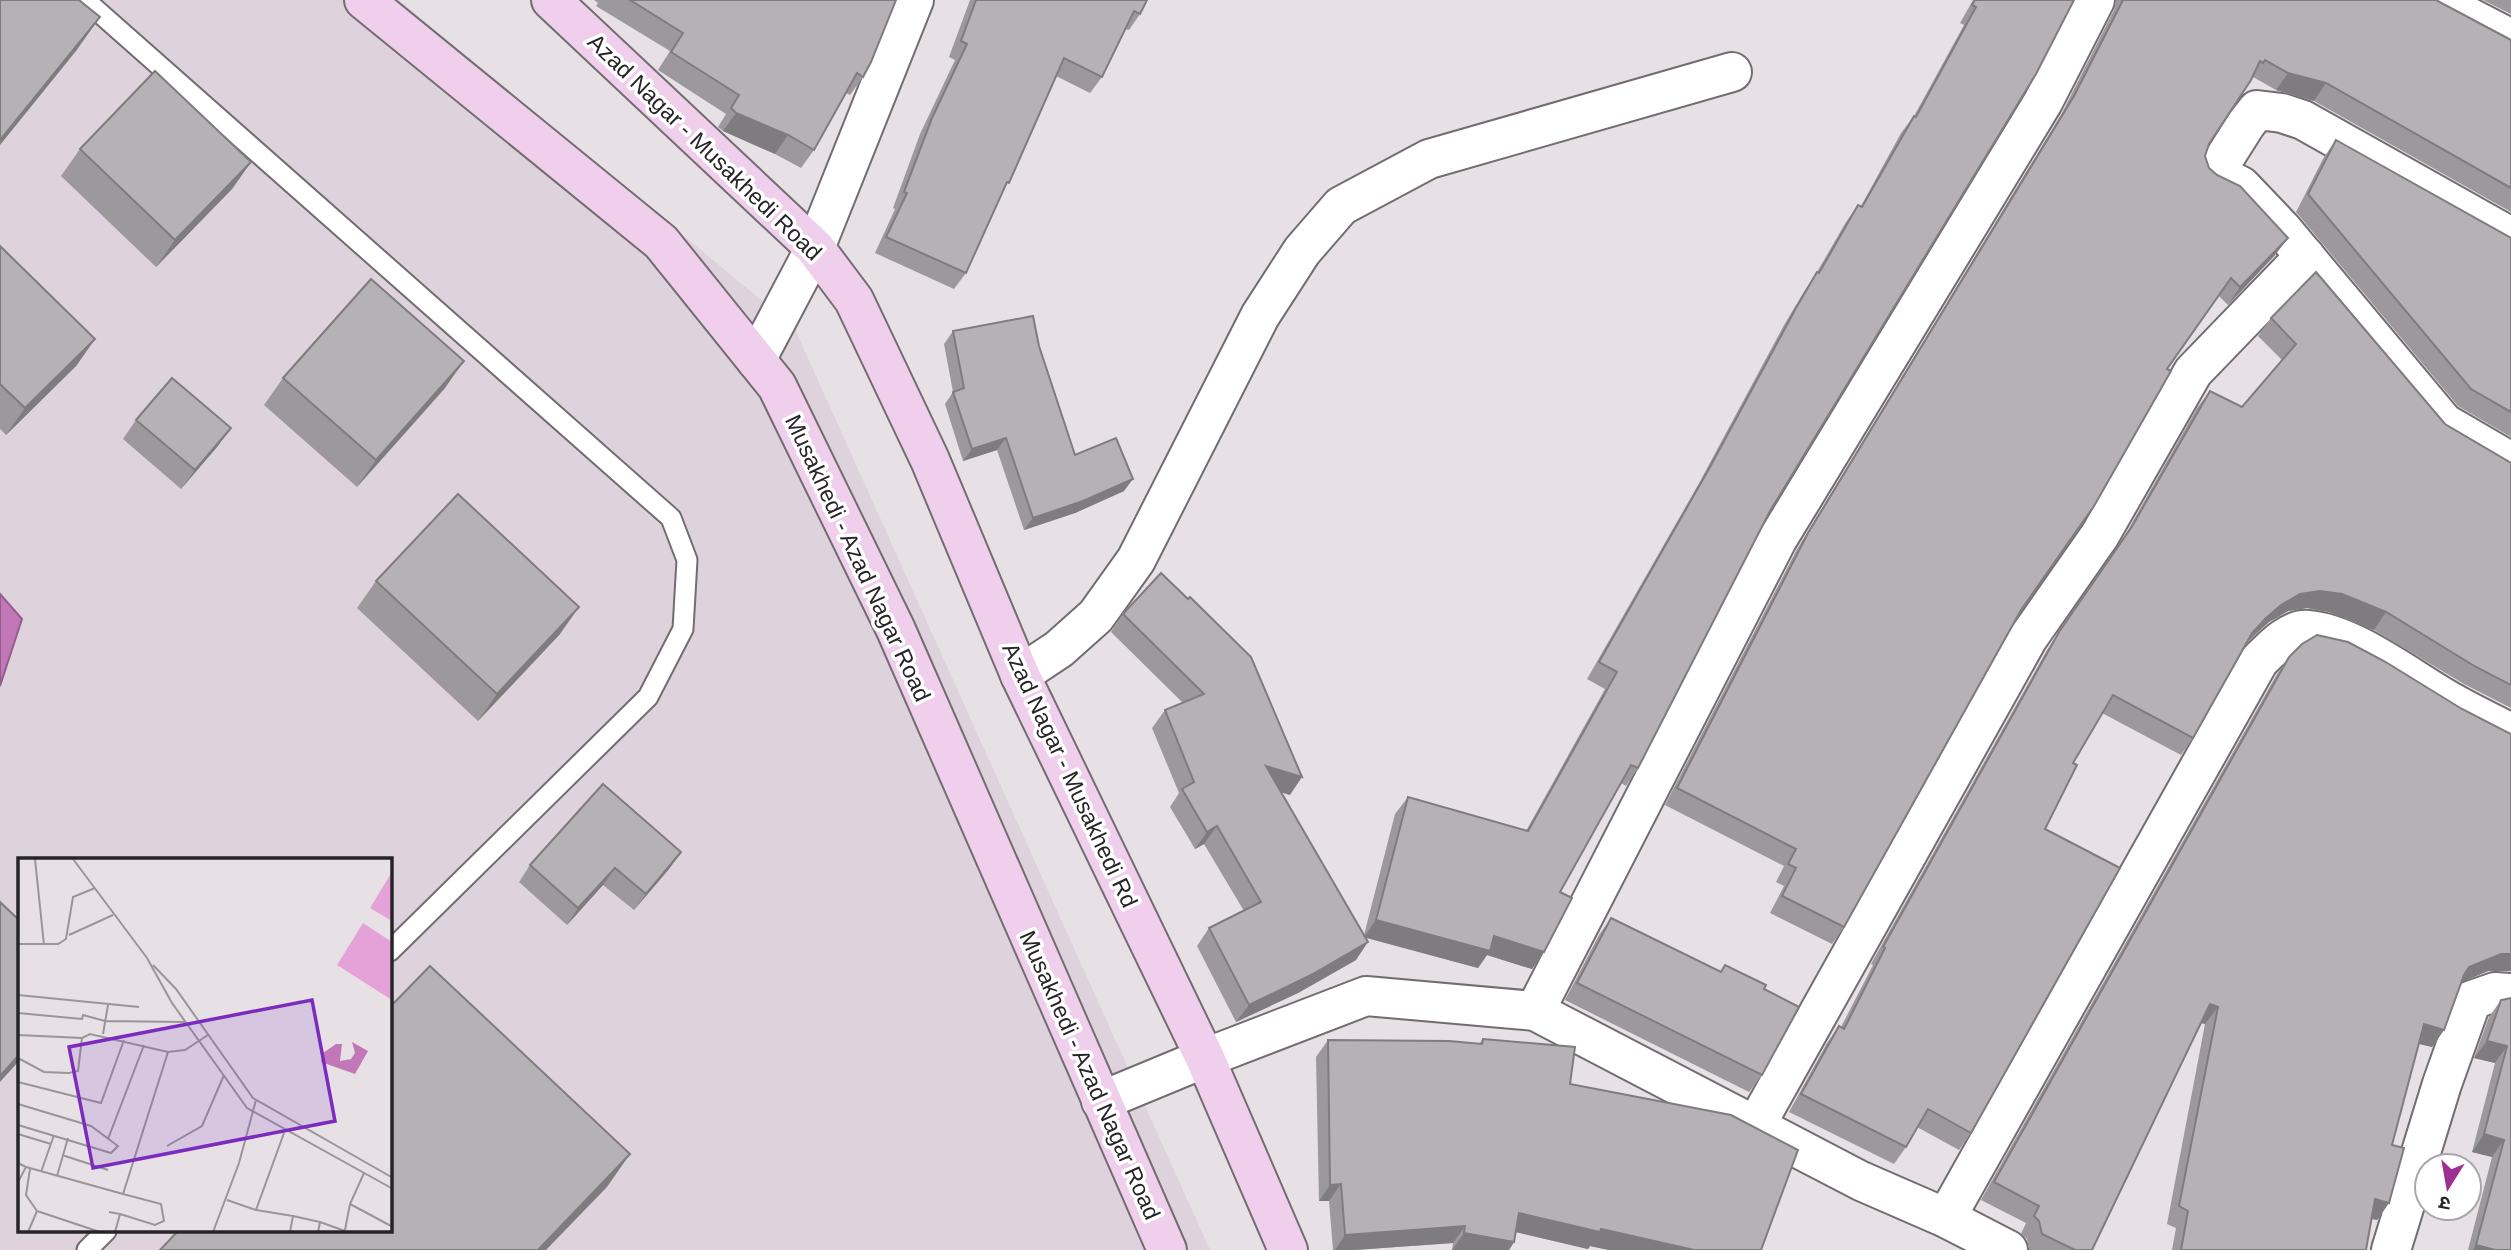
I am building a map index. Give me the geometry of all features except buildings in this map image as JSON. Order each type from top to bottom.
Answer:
[{"type":"main road","name":"Musakhedi - Azad Nagar Road","points":[[364,0],[661,243],[777,386],[896,630],[1167,1250]]},
{"type":"main road","name":"Azad Nagar - Musakhedi Road","points":[[551,0],[815,248],[854,300]]},
{"type":"main road","name":"Azad Nagar - Musakhedi Rd","points":[[854,300],[930,460],[1020,675],[1205,1058],[1288,1250]]},
{"type":"street","points":[[755,360],[815,248],[914,0]]},
{"type":"street","points":[[1535,1011],[1777,540],[2043,102],[2095,0]]},
{"type":"street","points":[[2436,0],[2511,38]]},
{"type":"street","points":[[1020,675],[1059,649],[1096,615],[1136,561],[1260,316],[1302,251],[1341,206],[1429,159],[1732,72]]},
{"type":"street","points":[[2511,237],[2303,120],[2282,113],[2257,110],[2215,173],[2241,186],[2305,256],[2444,423],[2511,462]]},
{"type":"street","points":[[1756,1125],[2028,638],[2100,535],[2193,372],[2305,256]]},
{"type":"street","points":[[1945,1218],[2259,661],[2270,650],[2286,637],[2306,629],[2337,638],[2362,649],[2511,733]]},
{"type":"street","points":[[2391,1250],[2442,1084],[2472,1000],[2495,992],[2511,993]]},
{"type":"street","points":[[1101,1101],[1366,996],[1535,1011],[1861,1181],[1945,1218],[2008,1250]]},
{"type":"lane","points":[[85,0],[671,518],[687,560],[682,629],[648,697],[392,949]]},
{"type":"lane","points":[[87,1250],[106,1232]]},
{"type":"shaded area","points":[[0,0],[399,0],[794,327],[1210,1250],[0,1250]]},
{"type":"shaded area","points":[[0,594],[22,619],[0,686]]}]
